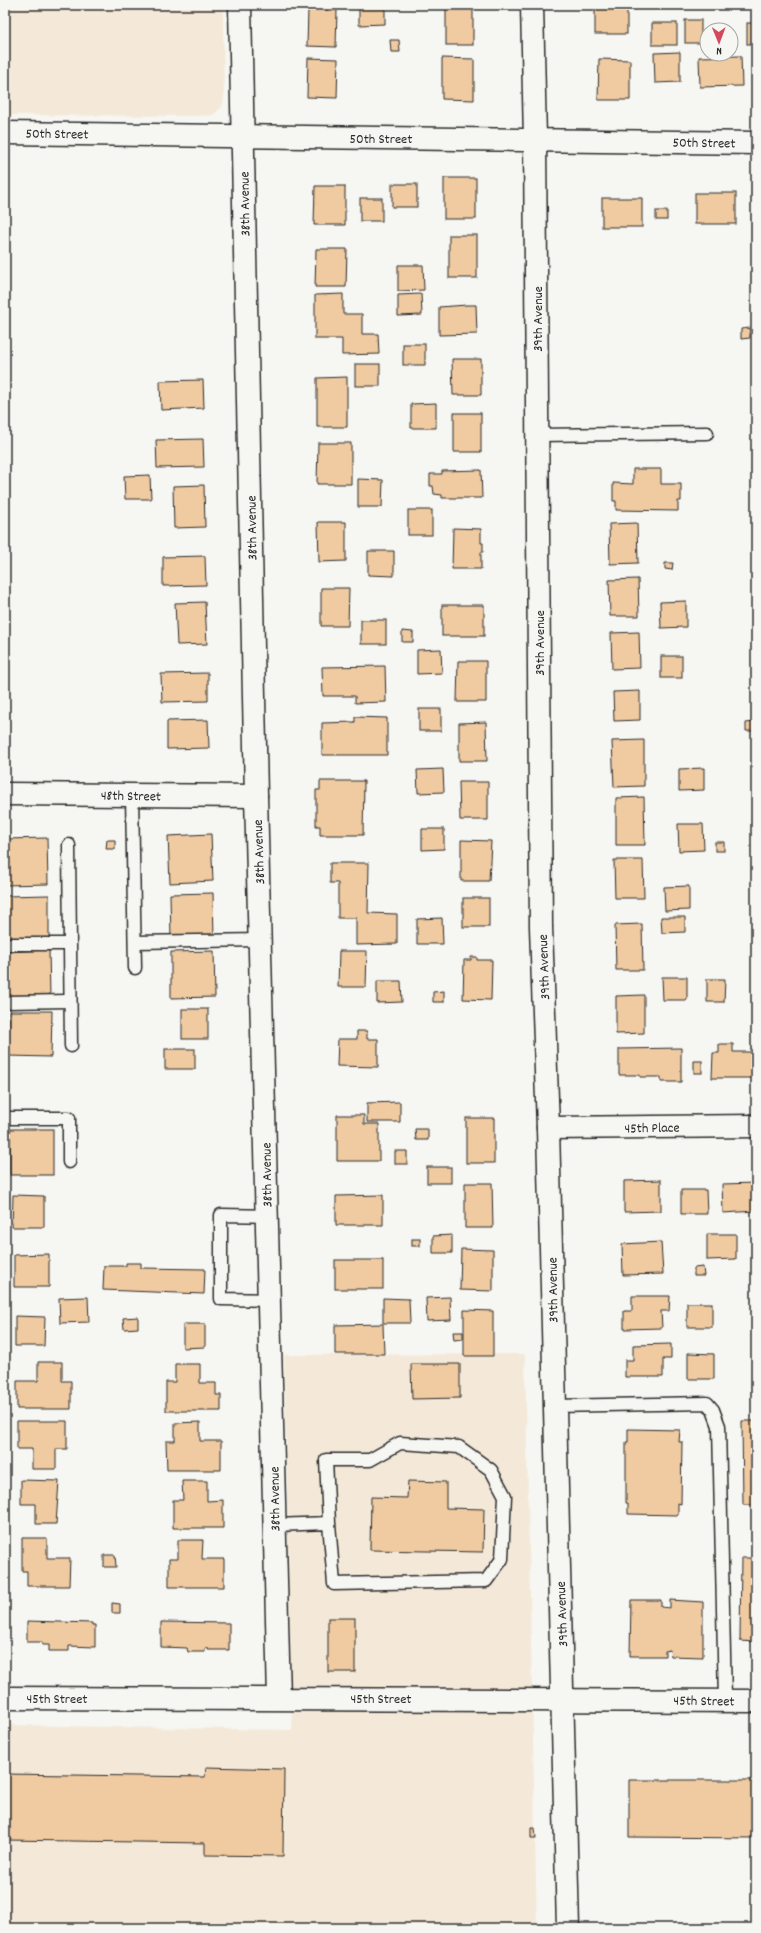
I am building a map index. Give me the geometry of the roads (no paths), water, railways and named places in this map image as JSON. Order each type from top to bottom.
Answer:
[{"type":"street","name":"38th Avenue","points":[[240,5],[256,796],[279,1698]]},
{"type":"street","name":"39th Avenue","points":[[532,5],[535,139],[541,927],[548,1128],[568,1928]]},
{"type":"street","name":"50th Street","points":[[5,132],[243,137],[535,139],[756,143]]},
{"type":"street","name":"48th Street","points":[[5,794],[256,796]]},
{"type":"street","name":"45th Place","points":[[548,1128],[756,1126]]},
{"type":"street","name":"45th Street","points":[[5,1698],[563,1699],[756,1701]]},
{"type":"lane","points":[[537,435],[708,433]]},
{"type":"lane","points":[[132,795],[135,968]]},
{"type":"lane","points":[[69,846],[69,1001],[71,1046]]},
{"type":"lane","points":[[134,942],[260,940]]},
{"type":"lane","points":[[5,944],[69,944]]},
{"type":"lane","points":[[5,1002],[69,1001]]},
{"type":"lane","points":[[5,1118],[69,1118],[69,1162]]},
{"type":"lane","points":[[267,1216],[220,1215],[221,1299],[269,1300]]},
{"type":"lane","points":[[555,1406],[707,1403],[713,1410],[719,1426],[725,1700]]},
{"type":"lane","points":[[400,1443],[459,1447],[491,1470],[505,1496],[502,1559],[486,1581],[334,1584],[329,1523],[326,1460],[370,1460],[400,1443]]},
{"type":"lane","points":[[275,1525],[329,1523]]}]
